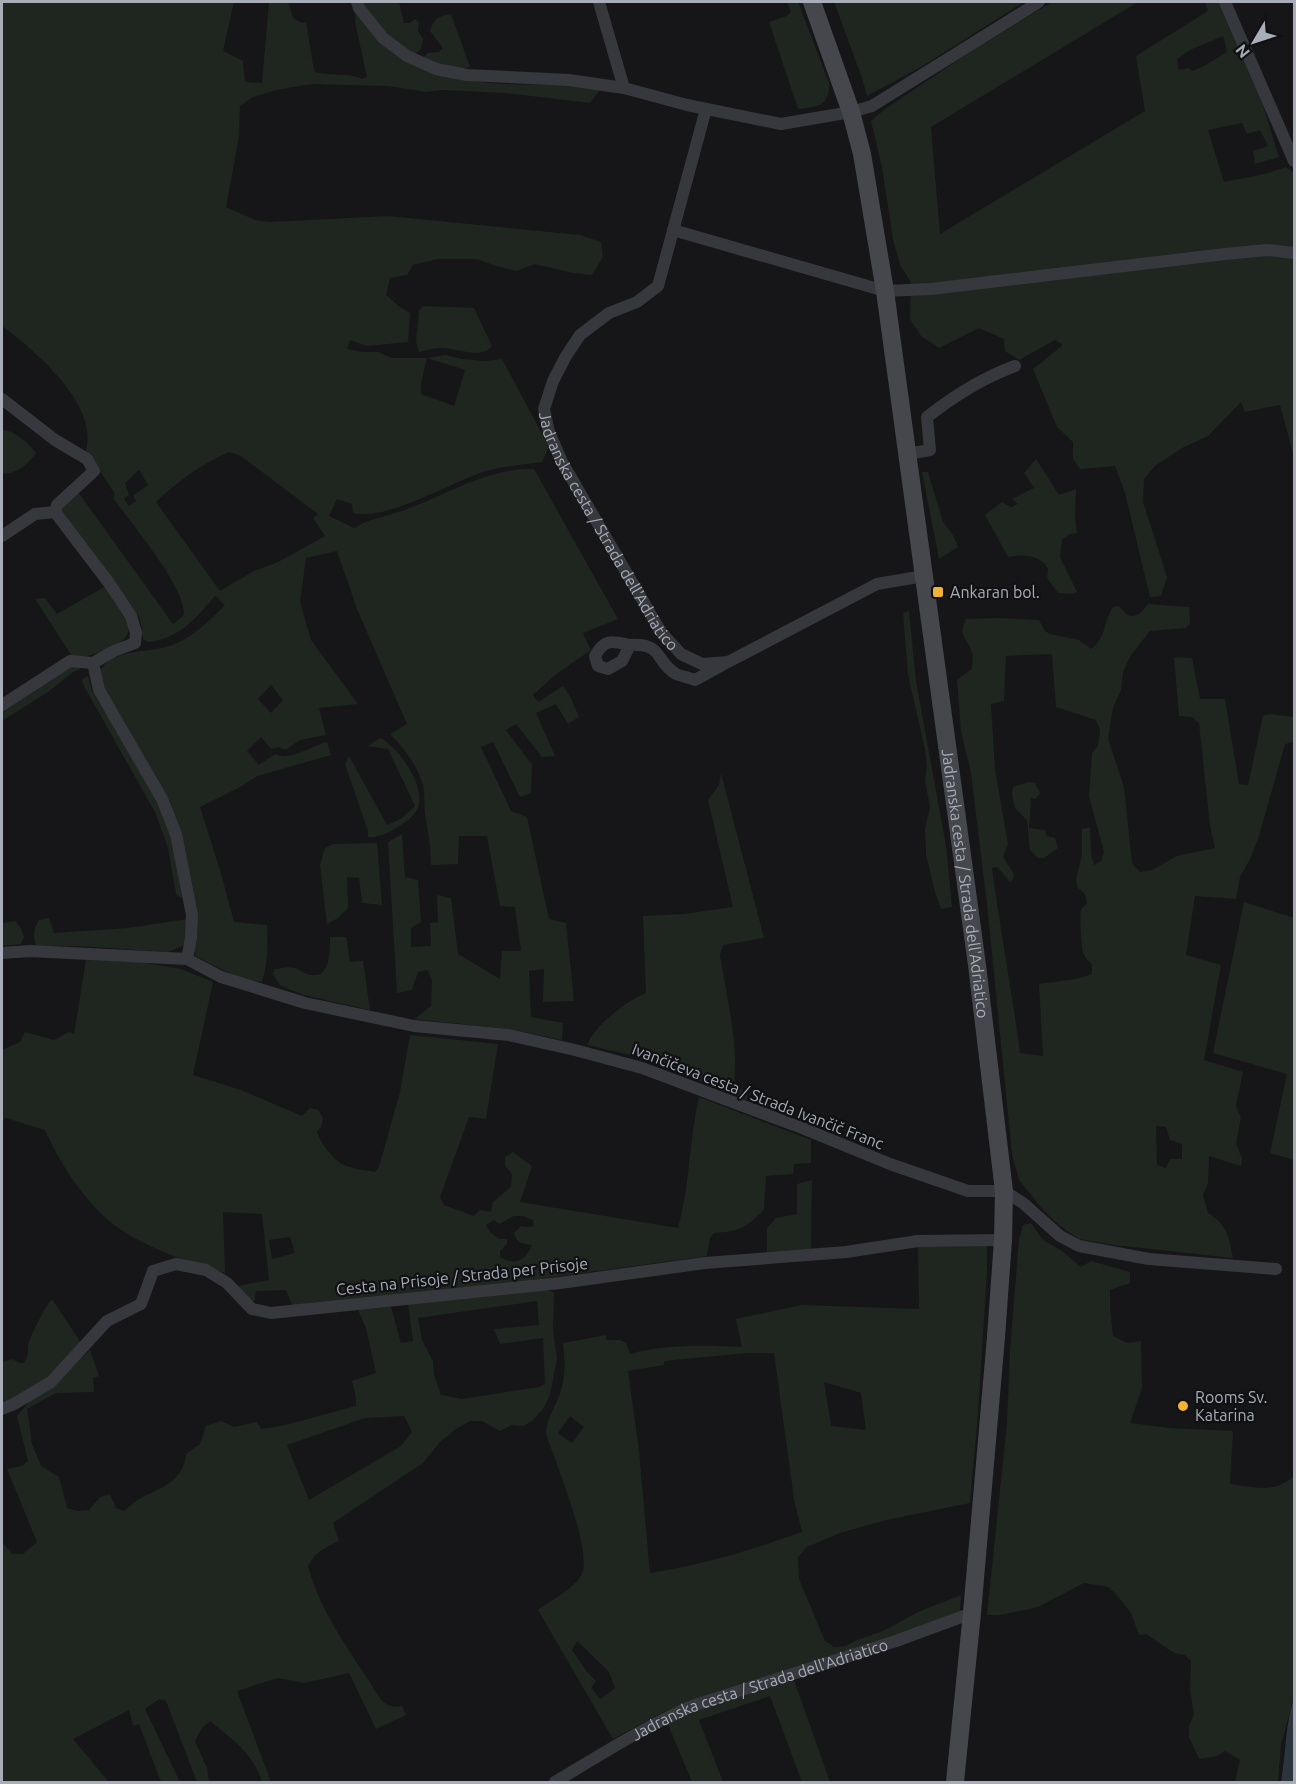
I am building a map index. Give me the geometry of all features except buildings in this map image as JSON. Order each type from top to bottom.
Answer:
[{"type":"main road","name":"Jadranska cesta / Strada dell'Adriatico","points":[[812,2],[851,112],[862,154],[885,291],[976,954],[1004,1191],[1003,1240],[972,1613],[955,1782]]},
{"type":"street","points":[[357,2],[359,8],[383,39],[407,56],[436,69],[467,75],[569,80],[624,88],[706,109],[781,124],[851,112],[872,105],[1039,2]]},
{"type":"street","points":[[599,2],[624,88]]},
{"type":"street","points":[[1225,2],[1294,161]]},
{"type":"street","name":"Jadranska cesta / Strada dell'Adriatico","points":[[706,109],[658,286],[637,302],[609,313],[580,335],[553,381],[544,410],[549,432],[562,462],[661,632],[681,654],[702,664],[728,662],[877,584],[924,576]]},
{"type":"street","points":[[673,230],[885,291],[931,289],[1267,250],[1294,253]]},
{"type":"street","points":[[907,454],[930,450],[927,417],[988,376],[1014,366]]},
{"type":"street","points":[[2,399],[55,440],[87,459],[94,471],[57,505],[56,512],[131,616],[136,633],[135,643],[114,651],[93,663],[70,661],[2,705]]},
{"type":"street","points":[[2,536],[34,514],[56,512]]},
{"type":"street","points":[[630,645],[643,644],[654,649],[675,673],[695,680],[728,662]]},
{"type":"street","points":[[93,663],[99,690],[162,799],[176,834],[192,915],[187,959]]},
{"type":"street","name":"Ivančičeva cesta / Strada Ivančič Franc","points":[[2,953],[30,951],[187,959],[221,976],[305,1003],[414,1026],[508,1035],[575,1050],[642,1068],[802,1128],[890,1164],[968,1191],[1004,1191]]},
{"type":"street","points":[[1004,1191],[1023,1203],[1060,1236],[1079,1246],[1149,1258],[1276,1269]]},
{"type":"street","name":"Cesta na Prisoje / Strada per Prisoje","points":[[2,1409],[51,1382],[107,1321],[141,1304],[153,1271],[176,1264],[206,1270],[227,1283],[252,1309],[271,1313],[560,1282],[705,1263],[846,1252],[918,1241],[1003,1240]]},
{"type":"street","name":"Jadranska cesta / Strada dell'Adriatico","points":[[555,1782],[615,1745],[692,1706],[896,1641],[972,1613]]},
{"type":"shaded area","points":[[2,2],[234,2],[223,51],[243,61],[245,82],[262,83],[269,2],[288,2],[293,18],[302,23],[306,22],[314,71],[320,73],[350,75],[362,79],[367,77],[355,22],[356,11],[379,40],[405,60],[435,73],[500,84],[602,87],[590,103],[506,93],[442,90],[426,92],[388,86],[312,84],[276,90],[253,97],[240,106],[239,136],[226,207],[255,220],[270,222],[388,216],[580,235],[601,242],[603,257],[592,275],[535,264],[516,271],[477,259],[437,259],[413,265],[407,275],[390,278],[386,295],[410,313],[408,342],[367,346],[350,340],[347,349],[378,352],[392,358],[427,358],[446,355],[485,361],[502,359],[549,447],[542,462],[483,472],[382,512],[353,513],[352,504],[337,499],[329,516],[354,528],[483,478],[517,470],[534,469],[618,619],[583,633],[591,650],[555,675],[533,695],[538,702],[563,686],[579,717],[568,724],[556,704],[536,713],[555,756],[542,757],[516,724],[506,730],[532,765],[531,793],[520,797],[493,742],[481,747],[511,811],[527,817],[549,919],[566,923],[574,1001],[543,1002],[544,969],[529,971],[531,1017],[563,1023],[562,1040],[509,1029],[414,1019],[431,1006],[432,981],[428,970],[418,972],[412,990],[397,993],[388,842],[402,834],[405,877],[418,880],[421,922],[411,928],[411,947],[431,946],[430,923],[438,922],[437,895],[451,898],[458,954],[500,979],[502,951],[521,951],[515,907],[500,906],[487,836],[459,836],[458,864],[431,865],[423,785],[410,757],[390,734],[407,724],[357,609],[337,551],[306,558],[300,602],[311,640],[358,704],[319,708],[326,735],[300,740],[285,750],[280,747],[271,749],[261,737],[247,751],[259,765],[275,754],[293,755],[327,742],[331,755],[257,776],[200,807],[234,922],[267,925],[267,954],[262,982],[236,976],[196,956],[193,947],[182,846],[134,742],[101,682],[100,670],[107,663],[124,654],[163,648],[180,642],[201,628],[225,605],[215,596],[194,619],[178,632],[159,640],[148,642],[143,639],[140,618],[59,510],[78,492],[173,624],[183,616],[183,605],[178,591],[157,557],[113,498],[115,494],[86,450],[87,432],[83,415],[74,397],[46,364],[2,326]],"holes":[[[427,358],[465,370],[454,406],[421,394],[421,383]],[[229,452],[241,456],[318,514],[313,518],[325,536],[278,562],[254,571],[220,591],[156,502],[208,462]],[[139,470],[148,485],[133,496],[136,501],[129,506],[124,499],[129,495],[125,483]],[[271,685],[283,700],[271,713],[258,699]]]},
{"type":"shaded area","points":[[361,2],[399,2],[404,23],[410,23],[415,19],[419,23],[418,31],[423,39],[421,49],[413,56],[395,44]]},
{"type":"shaded area","points":[[787,2],[798,2],[829,83],[825,101],[817,106],[798,109],[769,22],[787,16],[791,12]]},
{"type":"shaded area","points":[[834,2],[1024,2],[921,67],[867,96]]},
{"type":"shaded area","points":[[1052,2],[1138,2],[931,127],[940,234],[1145,111],[1136,56],[1208,11],[1205,2],[1219,2],[1259,93],[1279,157],[1255,164],[1253,151],[1268,146],[1260,130],[1247,134],[1242,123],[1208,130],[1224,182],[1265,174],[1286,167],[1294,173],[1294,457],[1280,405],[1245,412],[1241,402],[1208,436],[1182,448],[1155,466],[1144,479],[1143,502],[1167,577],[1161,596],[1150,597],[1125,493],[1115,466],[1080,469],[1073,459],[1073,442],[1057,427],[1033,369],[1063,345],[1055,340],[1019,360],[1005,351],[1004,339],[979,328],[939,348],[921,336],[910,319],[911,282],[900,265],[893,239],[882,167],[871,121],[885,109],[973,50]],"holes":[[[1223,36],[1227,52],[1192,71],[1189,68],[1179,70],[1177,59],[1190,50]]]},
{"type":"shaded area","points":[[451,14],[470,67],[456,70],[423,59],[427,53],[439,52],[443,48],[430,31],[437,19]]},
{"type":"shaded area","points":[[424,306],[474,308],[492,346],[476,353],[442,348],[419,352],[416,342],[419,310]]},
{"type":"shaded area","points":[[2,430],[21,438],[36,453],[21,468],[2,474]]},
{"type":"shaded area","points":[[1036,459],[1059,495],[1076,489],[1077,533],[1070,534],[1062,540],[1060,557],[1077,592],[1071,594],[1058,593],[1047,578],[1048,569],[1045,564],[1036,558],[1008,557],[985,515],[1002,502],[1011,507],[1018,504],[1012,499],[1034,488],[1024,473]]},
{"type":"shaded area","points":[[922,472],[928,472],[943,522],[953,535],[958,547],[939,559]]},
{"type":"shaded area","points":[[106,586],[126,615],[128,632],[121,642],[109,649],[89,656],[72,656],[35,599],[45,598],[57,614]]},
{"type":"shaded area","points":[[1148,604],[1189,607],[1190,623],[1186,628],[1150,631],[1131,655],[1123,672],[1121,690],[1113,708],[1108,739],[1124,787],[1132,863],[1140,872],[1152,870],[1177,856],[1215,848],[1210,826],[1199,723],[1192,717],[1179,716],[1174,657],[1192,658],[1200,699],[1225,699],[1239,784],[1248,785],[1263,716],[1270,714],[1294,717],[1294,742],[1285,744],[1259,836],[1240,877],[1236,899],[1195,896],[1186,955],[1221,965],[1204,1060],[1243,1072],[1236,1105],[1241,1118],[1236,1143],[1242,1159],[1241,1166],[1209,1156],[1208,1183],[1203,1195],[1208,1213],[1226,1232],[1233,1258],[1079,1239],[1044,1211],[1019,1180],[1012,1154],[988,913],[971,773],[961,731],[957,680],[972,669],[972,653],[963,634],[964,625],[966,619],[1039,620],[1045,631],[1050,634],[1079,640],[1091,649],[1100,640],[1113,607],[1119,606],[1131,616],[1138,615]],"holes":[[[1052,654],[1056,707],[1096,720],[1100,730],[1098,746],[1092,753],[1089,796],[1104,852],[1101,861],[1094,865],[1091,854],[1090,827],[1082,829],[1082,855],[1076,880],[1078,888],[1085,894],[1087,903],[1081,910],[1080,918],[1083,953],[1092,964],[1092,974],[1076,979],[1039,984],[1043,1056],[1020,1053],[995,891],[992,868],[997,867],[1010,882],[1014,874],[1003,857],[1008,844],[995,770],[991,704],[1004,701],[1006,656]],[[1156,1126],[1166,1127],[1170,1140],[1182,1144],[1182,1159],[1170,1159],[1166,1168],[1157,1165]]]},
{"type":"shaded area","points":[[909,611],[916,681],[946,846],[952,907],[941,909],[926,854],[925,829],[930,807],[925,780],[927,766],[925,749],[908,675],[903,613]]},
{"type":"shaded area","points":[[68,666],[77,666],[81,669],[73,672],[48,692],[2,721],[2,711]]},
{"type":"shaded area","points":[[88,676],[92,691],[155,794],[175,838],[185,899],[176,894],[168,848],[156,814],[85,688],[82,681]]},
{"type":"shaded area","points":[[381,738],[395,750],[408,767],[417,786],[419,804],[414,815],[401,825],[383,835],[368,837],[368,831],[345,764],[349,756],[387,825],[402,818],[415,806],[388,749],[367,746]]},
{"type":"shaded area","points":[[721,773],[764,938],[723,945],[720,955],[735,1053],[734,1084],[747,1094],[747,1100],[653,1060],[587,1045],[591,1037],[612,1014],[646,993],[643,916],[684,914],[733,907],[708,800],[719,785]]},
{"type":"shaded area","points":[[1029,782],[1035,783],[1040,793],[1036,799],[1031,798],[1029,828],[1045,830],[1047,836],[1055,838],[1058,848],[1044,858],[1038,858],[1030,850],[1027,820],[1015,808],[1012,795],[1013,787]]},
{"type":"shaded area","points":[[377,843],[382,905],[362,903],[359,878],[347,877],[348,908],[338,918],[327,924],[320,865],[325,848],[333,844]]},
{"type":"shaded area","points":[[1244,902],[1294,918],[1294,1160],[1270,1153],[1287,1074],[1213,1053]]},
{"type":"shaded area","points":[[49,918],[54,933],[128,928],[187,919],[190,924],[183,946],[168,952],[79,946],[36,946],[34,933],[37,923],[39,920]]},
{"type":"shaded area","points":[[15,921],[24,937],[21,944],[2,946],[2,923]]},
{"type":"shaded area","points":[[330,937],[346,937],[350,962],[363,961],[370,1010],[304,995],[281,986],[273,975],[274,969],[287,967],[309,975],[318,975],[323,972],[328,962]]},
{"type":"shaded area","points":[[86,960],[139,962],[181,969],[213,982],[193,1075],[241,1090],[302,1116],[310,1108],[318,1110],[323,1118],[321,1127],[317,1131],[318,1135],[331,1154],[346,1166],[375,1172],[379,1167],[400,1092],[410,1035],[498,1044],[486,1119],[469,1117],[440,1197],[444,1205],[474,1216],[480,1210],[491,1212],[493,1202],[511,1187],[512,1174],[505,1166],[505,1157],[513,1152],[532,1166],[520,1202],[678,1228],[699,1097],[811,1140],[811,1163],[794,1164],[793,1174],[766,1176],[764,1210],[742,1228],[714,1233],[710,1238],[707,1256],[294,1309],[286,1290],[256,1291],[254,1302],[238,1286],[269,1280],[262,1214],[223,1212],[225,1273],[189,1262],[159,1250],[123,1231],[98,1211],[72,1178],[45,1130],[6,1118],[2,1121],[2,1050],[20,1042],[25,1032],[54,1040],[69,1032],[74,1034]],"holes":[[[514,1216],[523,1216],[533,1220],[534,1226],[521,1226],[514,1233],[520,1242],[532,1245],[523,1258],[511,1261],[500,1257],[500,1251],[507,1244],[507,1239],[499,1239],[490,1232],[486,1225],[494,1220],[499,1224]],[[290,1237],[295,1253],[272,1259],[269,1240]]]},
{"type":"shaded area","points":[[812,1180],[811,1249],[767,1252],[767,1228],[776,1218],[797,1214],[797,1184]]},
{"type":"shaded area","points":[[1031,1223],[1043,1240],[1062,1251],[1081,1267],[1091,1261],[1130,1272],[1130,1283],[1110,1290],[1110,1308],[1113,1336],[1127,1343],[1141,1341],[1142,1388],[1130,1423],[1169,1428],[1233,1431],[1230,1484],[1256,1488],[1272,1487],[1287,1482],[1294,1476],[1294,1696],[1281,1745],[1278,1782],[1235,1782],[1240,1760],[1225,1751],[1217,1756],[1199,1759],[1189,1737],[1189,1726],[1194,1714],[1190,1690],[1191,1661],[1185,1655],[1174,1653],[1146,1634],[1139,1635],[1131,1613],[1108,1587],[1084,1583],[1038,1607],[1000,1615],[987,1615],[1007,1423],[1019,1239],[1023,1225]]},
{"type":"shaded area","points":[[987,1246],[978,1414],[970,1503],[886,1520],[840,1533],[807,1547],[798,1557],[799,1579],[825,1641],[834,1647],[846,1646],[883,1631],[918,1612],[961,1595],[960,1612],[928,1625],[690,1702],[663,1712],[613,1739],[538,1610],[572,1586],[581,1576],[584,1567],[576,1520],[546,1432],[563,1381],[565,1362],[563,1343],[606,1335],[606,1340],[620,1340],[626,1343],[630,1354],[672,1347],[742,1347],[736,1319],[802,1305],[919,1309],[918,1247]],"holes":[[[747,1353],[774,1353],[794,1499],[802,1532],[727,1556],[650,1573],[639,1451],[628,1371],[664,1365],[664,1361]],[[824,1382],[861,1393],[866,1430],[831,1426]],[[570,1416],[584,1427],[572,1443],[558,1433]],[[577,1641],[609,1672],[615,1688],[600,1699],[591,1688],[596,1681],[572,1650]]]},
{"type":"shaded area","points":[[543,1289],[554,1292],[553,1330],[557,1359],[550,1395],[543,1409],[532,1421],[523,1426],[512,1425],[500,1431],[482,1421],[470,1421],[456,1429],[440,1442],[423,1463],[333,1523],[339,1541],[317,1554],[308,1566],[330,1619],[381,1700],[391,1706],[402,1706],[406,1715],[376,1729],[349,1673],[304,1683],[278,1678],[237,1691],[271,1782],[262,1782],[248,1755],[210,1721],[202,1728],[195,1741],[207,1768],[209,1782],[197,1782],[166,1701],[159,1699],[145,1709],[180,1782],[161,1782],[139,1724],[133,1726],[129,1710],[73,1739],[109,1782],[2,1782],[2,1545],[4,1544],[12,1554],[23,1554],[37,1542],[7,1469],[22,1466],[28,1461],[17,1416],[32,1398],[52,1386],[90,1350],[99,1376],[93,1378],[94,1392],[56,1393],[27,1409],[32,1444],[41,1466],[59,1477],[67,1508],[77,1511],[89,1510],[100,1497],[110,1494],[116,1508],[124,1511],[139,1499],[176,1478],[184,1464],[186,1454],[200,1444],[206,1426],[221,1421],[234,1427],[257,1422],[261,1429],[356,1406],[352,1381],[376,1373],[366,1328],[358,1310],[391,1307],[401,1343],[413,1341],[408,1304]],"holes":[[[537,1301],[539,1325],[494,1329],[500,1344],[543,1338],[545,1384],[539,1387],[462,1399],[441,1395],[434,1375],[433,1361],[422,1340],[418,1318]],[[404,1416],[412,1432],[401,1446],[309,1500],[287,1445],[365,1418]]]},
{"type":"shaded area","points":[[52,1299],[81,1343],[57,1371],[30,1391],[2,1403],[2,1362],[12,1359],[24,1363],[32,1335]]},
{"type":"shaded area","points":[[794,1680],[830,1782],[802,1782],[770,1696],[699,1720],[723,1782],[692,1782],[667,1722],[679,1716]]},
{"type":"shaded area","points":[[1294,1698],[1294,1782],[1281,1782],[1287,1729]]},
{"type":"place","name":"Ankaran bol.","points":[[938,592]]},
{"type":"place","name":"Rooms Sv. Katarina","points":[[1183,1406]]}]
